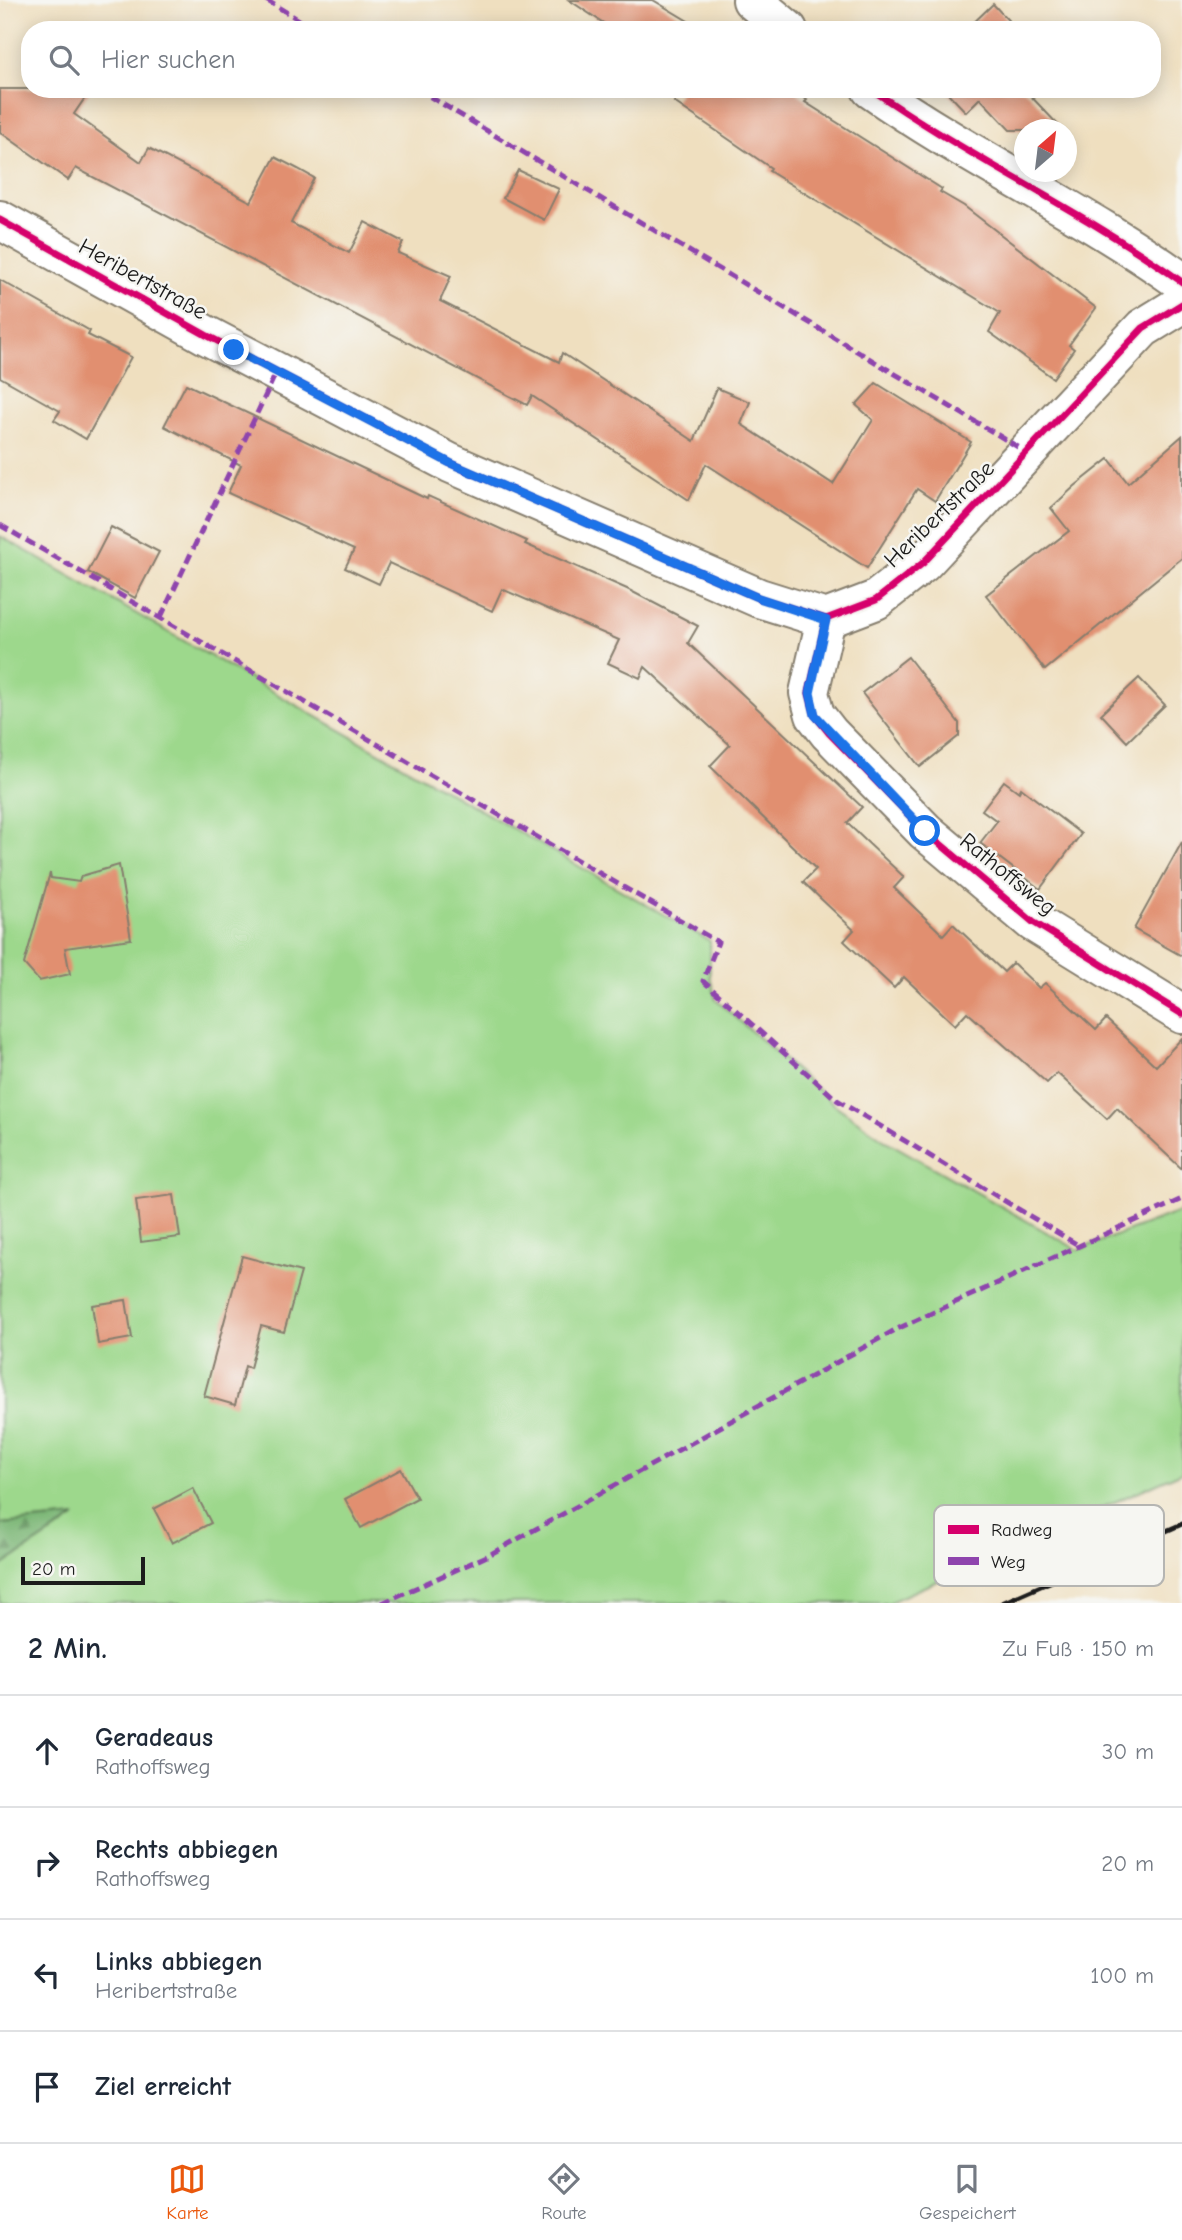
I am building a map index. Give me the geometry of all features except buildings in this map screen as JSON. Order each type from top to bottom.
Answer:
[{"type":"street","points":[[752,0],[777,21]]},
{"type":"street","points":[[884,98],[930,130],[1145,256],[1182,282]]},
{"type":"street","name":"Heribertstraße","points":[[0,220],[206,335],[450,463],[759,598],[826,620],[876,600],[923,563],[1143,328],[1182,304]]},
{"type":"street","name":"Rathoffsweg","points":[[826,620],[810,693],[815,715],[829,733],[925,831],[1032,922],[1182,1014]]},
{"type":"green space","points":[[0,536],[710,941],[710,976],[716,1000],[835,1105],[888,1142],[1078,1250],[1182,1211],[1182,1472],[1108,1505],[934,1505],[934,1583],[888,1603],[0,1603],[0,1567],[75,1518],[0,1524]]},
{"type":"green space","points":[[76,1517],[0,1567],[0,1524]]},
{"type":"railway","points":[[1164,1532],[1182,1524]]},
{"type":"railway","points":[[1002,1603],[1041,1586]]},
{"type":"marked path","points":[[266,0],[301,21]]},
{"type":"marked path","points":[[432,98],[1028,453]]},
{"type":"marked path","points":[[161,617],[276,373]]},
{"type":"marked path","points":[[0,525],[718,942],[703,981],[837,1100],[1078,1245]]},
{"type":"marked path","points":[[382,1603],[487,1556],[897,1329],[1182,1199]]},
{"type":"cycle path","points":[[885,98],[948,139],[1106,232],[1182,282]]},
{"type":"cycle path","points":[[0,220],[206,335],[450,463],[759,598],[826,619],[876,600],[923,563],[1143,328],[1182,304]]},
{"type":"cycle path","points":[[826,619],[809,693],[815,715],[829,733],[925,831],[1033,922],[1182,1014]]},
{"type":"route","points":[[234,350],[450,463],[759,598],[826,620],[810,693],[815,715],[829,733],[925,831]]}]
